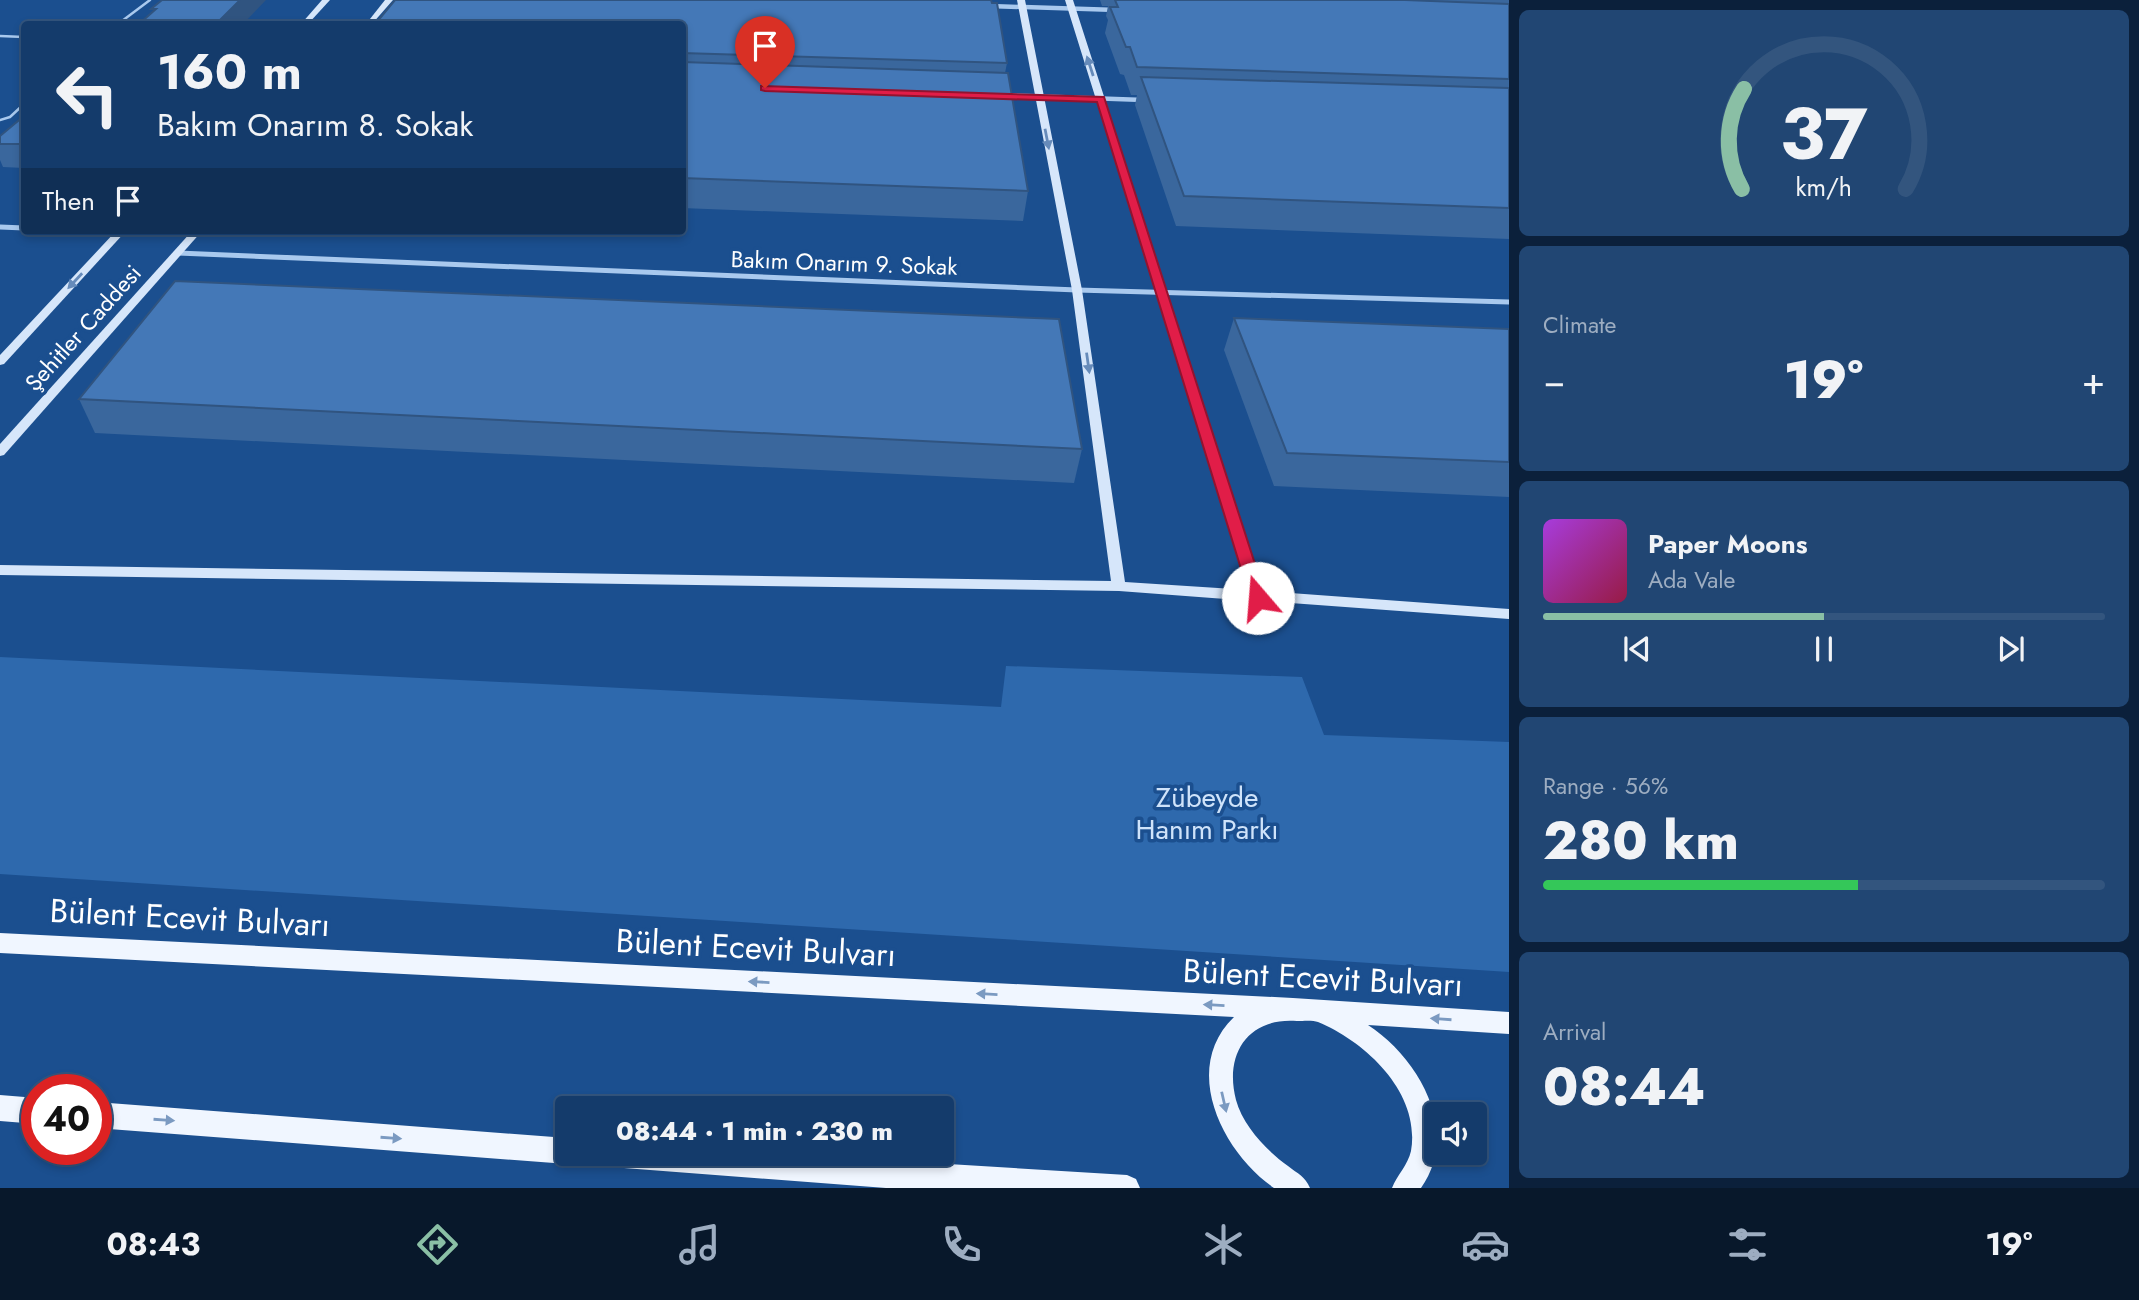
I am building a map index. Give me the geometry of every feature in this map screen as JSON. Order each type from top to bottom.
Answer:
[{"type":"main road","name":"Bülent Ecevit Bulvarı","points":[[0,943],[1293,1009],[1509,1023]]},
{"type":"main road","points":[[1297,1188],[1275,1175],[1246,1146],[1227,1113],[1219,1080],[1224,1050],[1238,1027],[1262,1013],[1293,1009],[1323,1014],[1354,1028],[1381,1049],[1404,1076],[1419,1107],[1425,1137],[1420,1166],[1405,1188]]},
{"type":"main road","points":[[0,1108],[21,1110]]},
{"type":"main road","points":[[112,1116],[555,1150]]},
{"type":"main road","points":[[724,1166],[869,1181],[1127,1188]]},
{"type":"street","points":[[307,21],[326,0]]},
{"type":"street","points":[[372,21],[389,0]]},
{"type":"street","points":[[1022,3],[1077,290],[1119,586]]},
{"type":"street","points":[[1070,4],[1258,598]]},
{"type":"street","points":[[981,5],[1070,4],[1126,11]]},
{"type":"street","points":[[997,94],[1155,101]]},
{"type":"street","points":[[0,227],[21,228]]},
{"type":"street","name":"Şehitler Caddesi","points":[[0,362],[116,235]]},
{"type":"street","name":"Şehitler Caddesi","points":[[0,452],[194,235]]},
{"type":"street","name":"Bakım Onarım 9. Sokak","points":[[178,253],[1077,290],[1509,302]]},
{"type":"street","points":[[0,570],[1119,586],[1509,614]]},
{"type":"lane","points":[[122,21],[150,0]]},
{"type":"lane","points":[[0,36],[21,37]]},
{"type":"lane","points":[[0,120],[10,117],[21,107]]},
{"type":"green space","name":"Zübeyde Hanım Parkı","points":[[0,657],[1001,707],[1006,666],[1302,677],[1324,735],[1509,742],[1509,972],[0,874]]},
{"type":"building","points":[[162,0],[240,0],[219,21],[142,21],[156,9],[151,9]]},
{"type":"building","points":[[395,0],[991,0],[992,3],[997,3],[1007,63],[686,53],[686,21],[378,21]]},
{"type":"building","points":[[1115,0],[1405,0],[1509,4],[1509,79],[1137,67],[1110,7],[1118,7]]},
{"type":"building","points":[[686,62],[1008,73],[1028,191],[686,178]]},
{"type":"building","points":[[1141,77],[1509,88],[1509,208],[1184,196]]},
{"type":"building","points":[[21,118],[21,144],[0,144],[0,136]]},
{"type":"building","points":[[175,281],[1059,319],[1082,449],[79,399]]},
{"type":"building","points":[[1234,318],[1509,329],[1509,462],[1287,453]]},
{"type":"route","points":[[765,88],[1101,99],[1258,598]]}]
